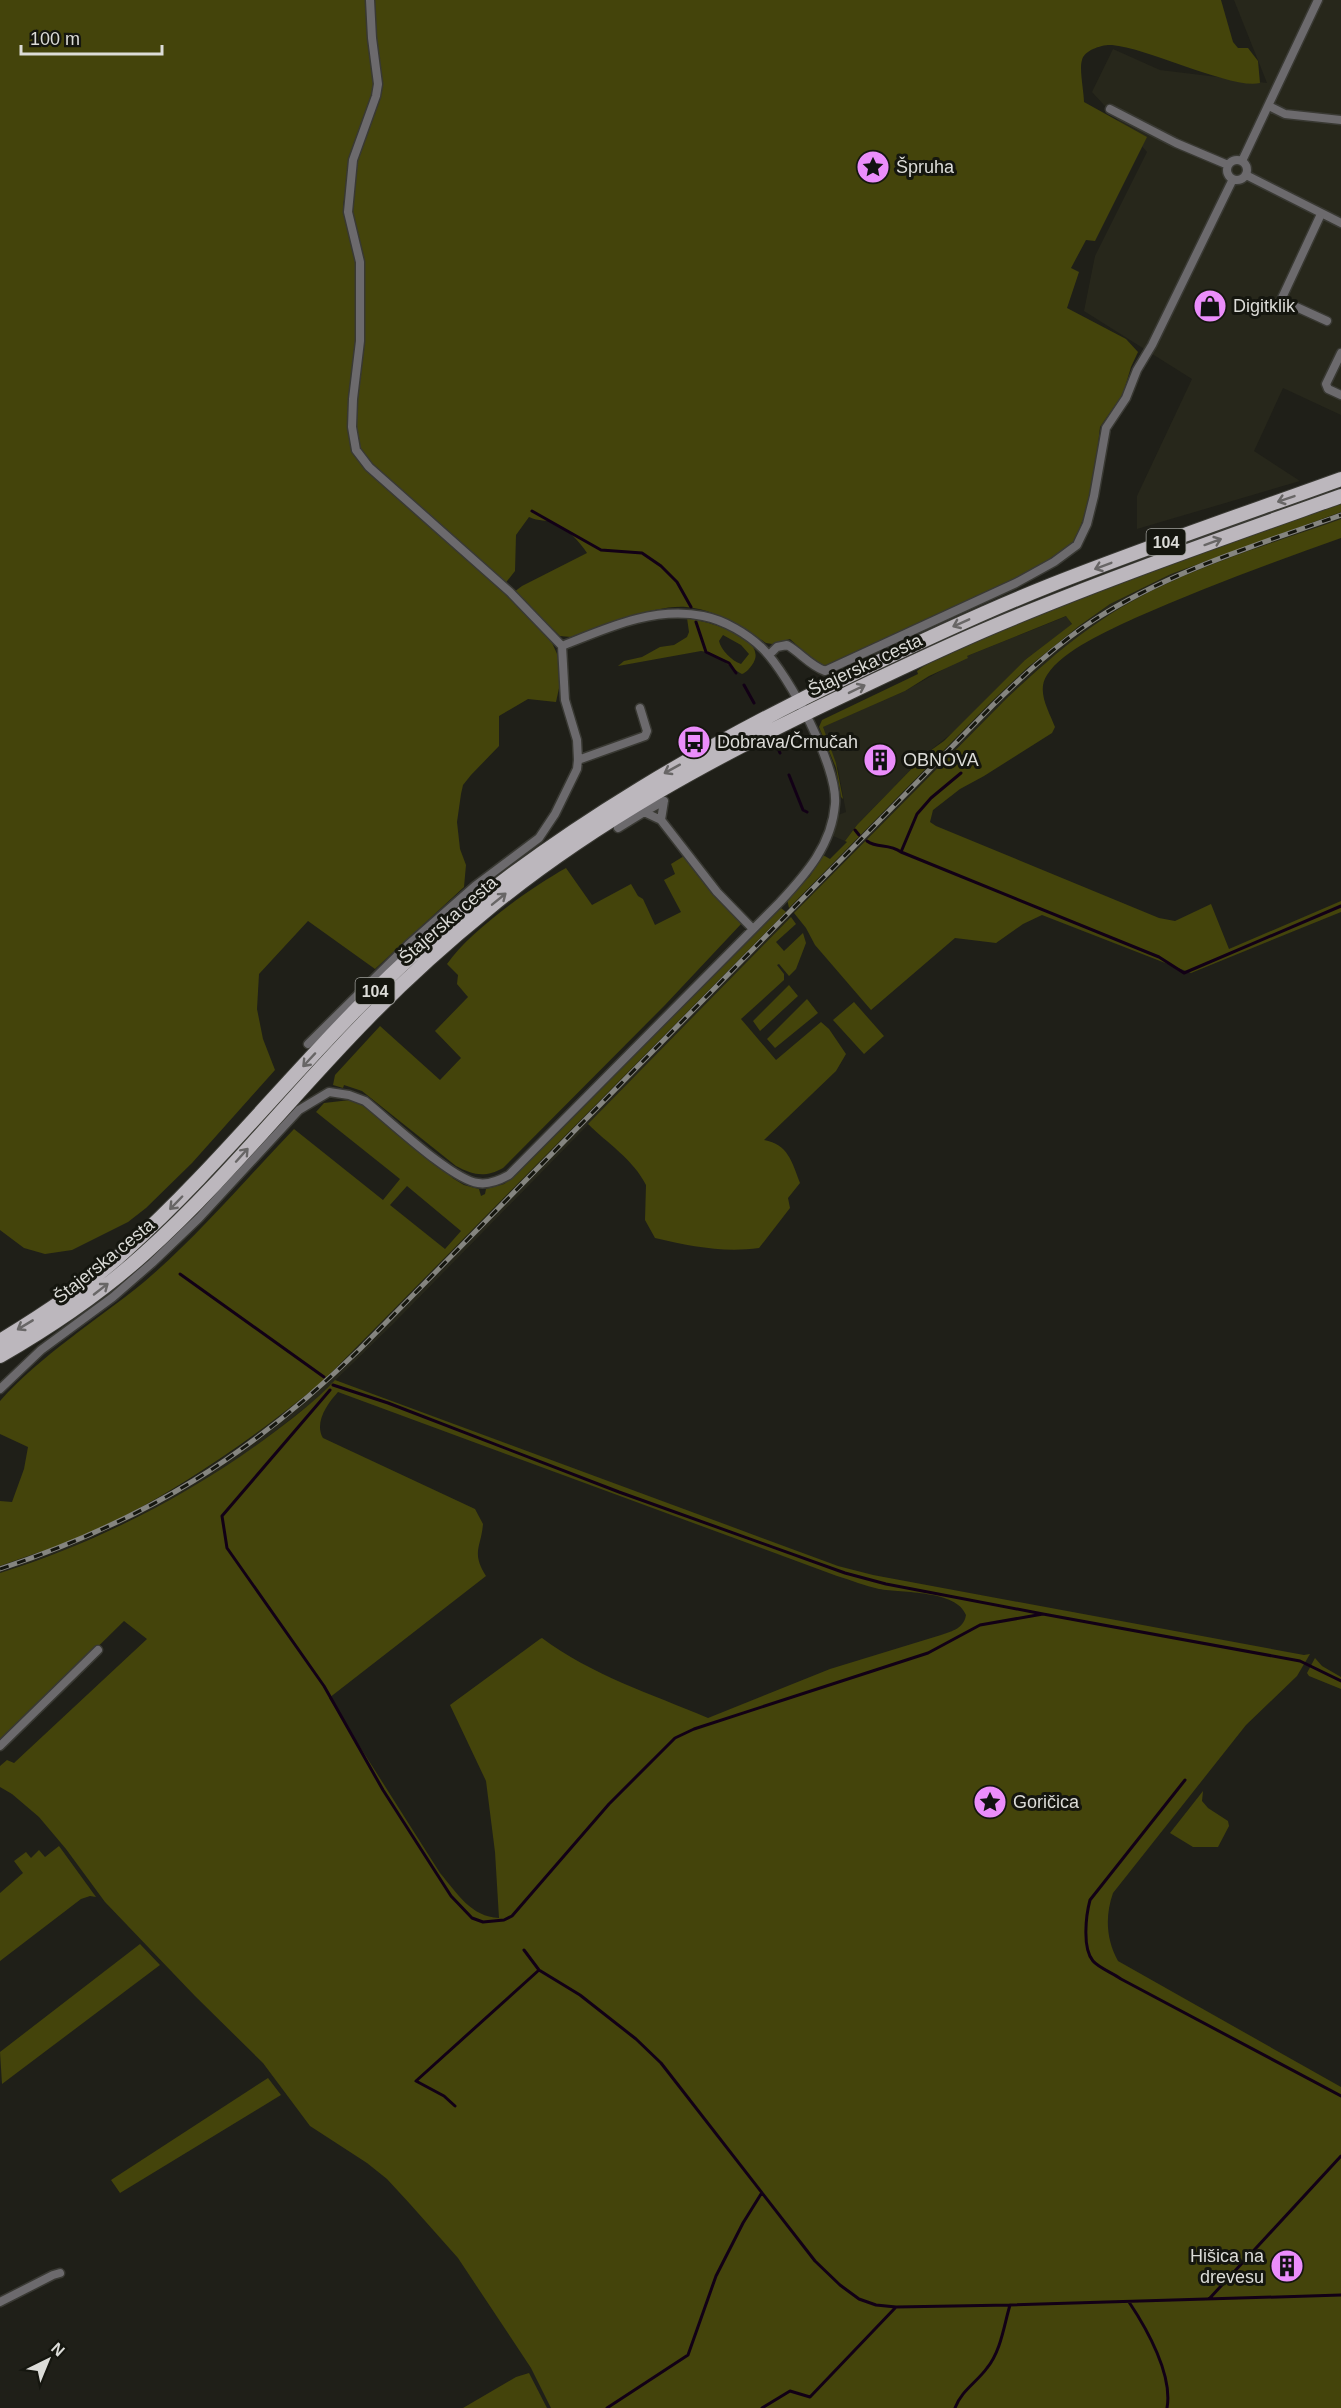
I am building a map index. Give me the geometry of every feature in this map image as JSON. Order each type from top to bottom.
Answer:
[{"type":"main road","name":"Štajerska cesta","points":[[0,1341],[77,1290],[123,1253],[171,1208],[378,988],[440,931],[533,857],[625,796],[798,701],[993,609],[1127,556],[1341,480]]},
{"type":"main road","name":"Štajerska cesta","points":[[0,1356],[74,1310],[144,1255],[214,1186],[368,1017],[445,944],[520,882],[632,807],[804,714],[916,660],[1133,571],[1341,496]]},
{"type":"street","points":[[308,1044],[408,945],[475,886],[539,838],[564,796],[577,769],[578,760],[577,740],[565,700],[562,646],[510,592],[369,467],[356,450],[352,427],[352,399],[360,341],[360,262],[348,212],[353,160],[376,96],[378,84],[370,0]]},
{"type":"street","points":[[1242,161],[1318,0]]},
{"type":"street","points":[[1269,106],[1286,114],[1341,120]]},
{"type":"street","points":[[1110,109],[1176,143],[1228,165]]},
{"type":"street","points":[[1228,165],[1235,160],[1242,161],[1247,167],[1246,175],[1242,179],[1233,179]]},
{"type":"street","points":[[1228,165],[1228,173],[1233,179]]},
{"type":"street","points":[[1246,175],[1341,223]]},
{"type":"street","points":[[769,655],[777,647],[787,645],[796,650],[812,666],[825,671],[1016,583],[1054,562],[1077,545],[1087,524],[1094,496],[1106,428],[1126,398],[1137,370],[1152,345],[1233,179]]},
{"type":"street","points":[[1321,214],[1281,300],[1327,321]]},
{"type":"street","points":[[1341,353],[1326,384],[1328,389],[1341,395]]},
{"type":"street","points":[[0,1389],[41,1350],[113,1297],[152,1263],[199,1218],[299,1110],[329,1092],[349,1095],[365,1101],[459,1177],[479,1184],[497,1181],[509,1175],[806,874],[821,851],[830,827],[835,803],[826,759],[798,701],[769,655],[750,638],[728,625],[705,616],[678,612],[652,615],[614,625],[562,646]]},
{"type":"street","points":[[578,760],[645,736],[647,731],[640,708]]},
{"type":"street","points":[[618,828],[664,801],[661,820]]},
{"type":"street","points":[[644,812],[661,820],[717,892],[752,928]]},
{"type":"street","points":[[0,1746],[98,1650]]},
{"type":"street","points":[[0,2302],[60,2273]]},
{"type":"shaded area","points":[[0,0],[366,0],[374,91],[352,157],[343,205],[357,268],[359,316],[349,429],[352,450],[364,466],[548,634],[558,656],[561,679],[556,702],[528,699],[499,716],[499,746],[463,785],[457,822],[460,849],[466,865],[464,887],[375,969],[308,921],[259,974],[257,1009],[263,1039],[275,1070],[192,1163],[146,1208],[128,1222],[72,1250],[45,1254],[24,1248],[0,1230]]},
{"type":"shaded area","points":[[372,0],[1221,0],[1233,42],[1238,48],[1248,48],[1258,61],[1260,83],[1247,84],[1211,75],[1147,53],[1112,45],[1094,48],[1083,56],[1081,69],[1084,102],[1147,137],[1095,241],[1086,240],[1071,268],[1079,272],[1067,308],[1126,339],[1138,352],[1123,394],[1100,427],[1095,473],[1088,506],[1074,543],[1028,573],[824,666],[812,659],[790,639],[772,644],[766,643],[738,625],[697,608],[659,609],[571,637],[560,636],[514,592],[587,553],[573,536],[564,528],[551,522],[529,517],[516,535],[515,571],[504,585],[359,451],[355,427],[363,304],[351,216],[357,159],[378,97]]},
{"type":"shaded area","points":[[1234,0],[1341,0],[1341,415],[1283,388],[1254,451],[1300,481],[1137,529],[1137,496],[1192,379],[1084,311],[1095,256],[1147,152],[1092,92],[1113,49],[1160,70],[1267,83]]},
{"type":"shaded area","points":[[1341,503],[1341,512],[1171,574],[1110,604],[1079,626],[1027,668],[991,702],[789,908],[787,899],[810,876],[823,855],[830,859],[847,842],[845,841],[857,825],[927,753],[944,741],[1025,660],[1072,624],[1066,616],[967,656],[968,658],[929,676],[905,691],[823,727],[836,763],[843,799],[836,768],[819,727],[822,720],[918,674],[917,671],[937,657],[1103,588]]},
{"type":"shaded area","points":[[1341,512],[1341,519],[1191,573],[1100,621],[1037,670],[1008,697],[794,913],[789,908],[991,702],[1027,668],[1079,626],[1110,604],[1171,574]]},
{"type":"shaded area","points":[[1341,519],[1341,538],[1160,607],[1100,635],[1064,657],[1044,681],[1043,694],[1055,727],[1052,733],[960,789],[933,810],[930,822],[1159,918],[1175,921],[1211,904],[1229,949],[1341,901],[1341,912],[1191,973],[1042,915],[1023,924],[996,943],[955,938],[871,1010],[815,945],[806,928],[794,913],[1008,697],[1052,657],[1088,629],[1157,588],[1217,562]]},
{"type":"shaded area","points":[[1067,616],[1072,625],[1025,660],[957,729],[927,753],[857,825],[845,841],[833,836],[838,815],[846,812],[838,769],[822,727],[905,691],[967,656]]},
{"type":"shaded area","points":[[687,618],[733,632],[753,646],[756,655],[752,665],[742,674],[718,657],[701,651],[618,666],[624,661],[642,657],[660,647],[674,645],[687,637],[689,632]],"holes":[[[723,635],[741,645],[749,654],[741,664],[727,655],[719,641]]]},
{"type":"shaded area","points":[[684,856],[742,923],[665,1005],[503,1168],[485,1174],[462,1169],[362,1091],[344,1085],[343,1088],[333,1085],[335,1075],[380,1026],[440,1080],[461,1058],[435,1031],[468,997],[457,984],[458,975],[447,964],[485,924],[535,887],[566,868],[592,905],[631,884],[638,896],[643,899],[655,925],[681,912],[664,880],[675,874],[671,864]]},
{"type":"shaded area","points":[[781,908],[786,912],[322,1382],[241,1444],[155,1499],[83,1536],[0,1566],[0,1501],[12,1502],[24,1469],[28,1447],[0,1434],[0,1401],[16,1384],[51,1353],[164,1264],[294,1129],[383,1200],[400,1179],[316,1112],[324,1103],[350,1100],[360,1103],[454,1179],[464,1185],[479,1189],[481,1196],[485,1194],[486,1189],[504,1184],[517,1174]],"holes":[[[407,1186],[461,1231],[445,1249],[390,1205]]]},
{"type":"shaded area","points":[[786,912],[791,917],[392,1325],[314,1401],[247,1453],[192,1488],[68,1549],[0,1573],[0,1566],[94,1531],[178,1487],[243,1444],[322,1382]]},
{"type":"shaded area","points":[[791,917],[796,924],[776,942],[784,951],[803,933],[806,943],[796,969],[789,976],[779,964],[777,965],[784,974],[784,980],[741,1019],[776,1060],[821,1022],[829,1029],[846,1054],[836,1071],[764,1140],[779,1145],[784,1150],[800,1183],[788,1198],[790,1208],[759,1248],[720,1249],[655,1238],[645,1220],[646,1185],[641,1176],[627,1159],[588,1124]]},
{"type":"shaded area","points":[[789,985],[798,996],[760,1031],[753,1021]]},
{"type":"shaded area","points":[[807,999],[818,1013],[775,1048],[767,1039]]},
{"type":"shaded area","points":[[854,1002],[884,1036],[864,1054],[833,1020]]},
{"type":"shaded area","points":[[335,1380],[838,1566],[873,1575],[1304,1655],[1310,1654],[1297,1676],[1246,1725],[1113,1893],[1108,1927],[1111,1944],[1118,1961],[1341,2087],[1341,2408],[551,2408],[531,2368],[458,2258],[387,2179],[367,2163],[310,2126],[263,2063],[105,1902],[39,1817],[0,1787],[0,1766],[7,1760],[14,1763],[147,1639],[124,1621],[0,1743],[0,1573],[104,1533],[203,1481],[265,1439]],"holes":[[[338,1392],[837,1576],[879,1589],[941,1597],[961,1607],[966,1615],[965,1619],[960,1626],[950,1632],[830,1669],[708,1718],[601,1673],[542,1638],[450,1705],[486,1781],[495,1852],[499,1918],[489,1917],[465,1903],[440,1873],[329,1698],[486,1576],[481,1568],[478,1555],[483,1524],[475,1509],[323,1438],[321,1420],[326,1408]]]},
{"type":"shaded area","points":[[1315,1658],[1322,1666],[1341,1677],[1341,1689],[1309,1676],[1307,1673]]},
{"type":"shaded area","points":[[1203,1791],[1202,1801],[1208,1808],[1228,1821],[1229,1826],[1218,1847],[1193,1847],[1170,1833]]},
{"type":"shaded area","points":[[59,1846],[96,1897],[81,1899],[0,1961],[0,1893],[23,1873],[14,1861],[26,1852],[31,1858],[39,1850],[45,1857]]},
{"type":"shaded area","points":[[140,1944],[160,1965],[2,2084],[0,2052]]},
{"type":"shaded area","points":[[268,2078],[281,2095],[120,2193],[111,2180]]},
{"type":"shaded area","points":[[529,2373],[547,2408],[463,2408],[516,2377]]},
{"type":"waterway","points":[[532,511],[601,550],[642,553],[661,566],[677,582],[691,607]]},
{"type":"waterway","points":[[696,622],[706,652],[729,663],[736,673]]},
{"type":"waterway","points":[[744,685],[754,703]]},
{"type":"waterway","points":[[777,746],[780,753]]},
{"type":"waterway","points":[[901,852],[917,814],[931,798],[961,773]]},
{"type":"waterway","points":[[789,775],[803,810],[807,812]]},
{"type":"waterway","points":[[855,830],[859,835]]},
{"type":"waterway","points":[[867,841],[896,849],[1159,957],[1184,973],[1341,906]]},
{"type":"waterway","points":[[180,1274],[324,1377]]},
{"type":"waterway","points":[[333,1385],[388,1403],[619,1492],[845,1573],[886,1584],[1300,1661],[1341,1681]]},
{"type":"waterway","points":[[330,1390],[222,1516],[227,1548],[324,1686],[383,1790],[451,1896],[472,1918],[483,1922],[504,1920],[512,1916],[609,1804],[675,1738],[694,1729],[928,1653],[980,1625],[1043,1614]]},
{"type":"waterway","points":[[1185,1780],[1090,1900],[1086,1931],[1087,1948],[1090,1955],[1096,1964],[1121,1979],[1341,2096]]},
{"type":"waterway","points":[[524,1950],[539,1970],[580,1995],[636,2039],[661,2063],[815,2261],[840,2285],[859,2299],[876,2305],[896,2307],[1341,2295]]},
{"type":"waterway","points":[[455,2106],[444,2096],[416,2081],[539,1970]]},
{"type":"waterway","points":[[1209,2299],[1341,2156]]},
{"type":"waterway","points":[[607,2408],[688,2355],[716,2276],[743,2223],[761,2194]]},
{"type":"waterway","points":[[1129,2302],[1157,2353],[1166,2381],[1167,2408]]},
{"type":"waterway","points":[[955,2408],[961,2397],[992,2361],[999,2346],[1010,2305]]},
{"type":"waterway","points":[[762,2408],[790,2391],[810,2397],[896,2307]]},
{"type":"railway","points":[[0,1569],[102,1529],[194,1481],[278,1422],[319,1387],[360,1349],[993,705],[1054,649],[1094,620],[1153,587],[1214,560],[1341,515]]},
{"type":"place","name":"Špruha","points":[[873,167]]},
{"type":"place","name":"Digitklik","points":[[1210,306]]},
{"type":"place","name":"Dobrava/Črnučah","points":[[694,742]]},
{"type":"place","name":"OBNOVA","points":[[880,760]]},
{"type":"place","name":"Goričica","points":[[990,1802]]},
{"type":"place","name":"Hišica na drevesu","points":[[1287,2266]]}]
